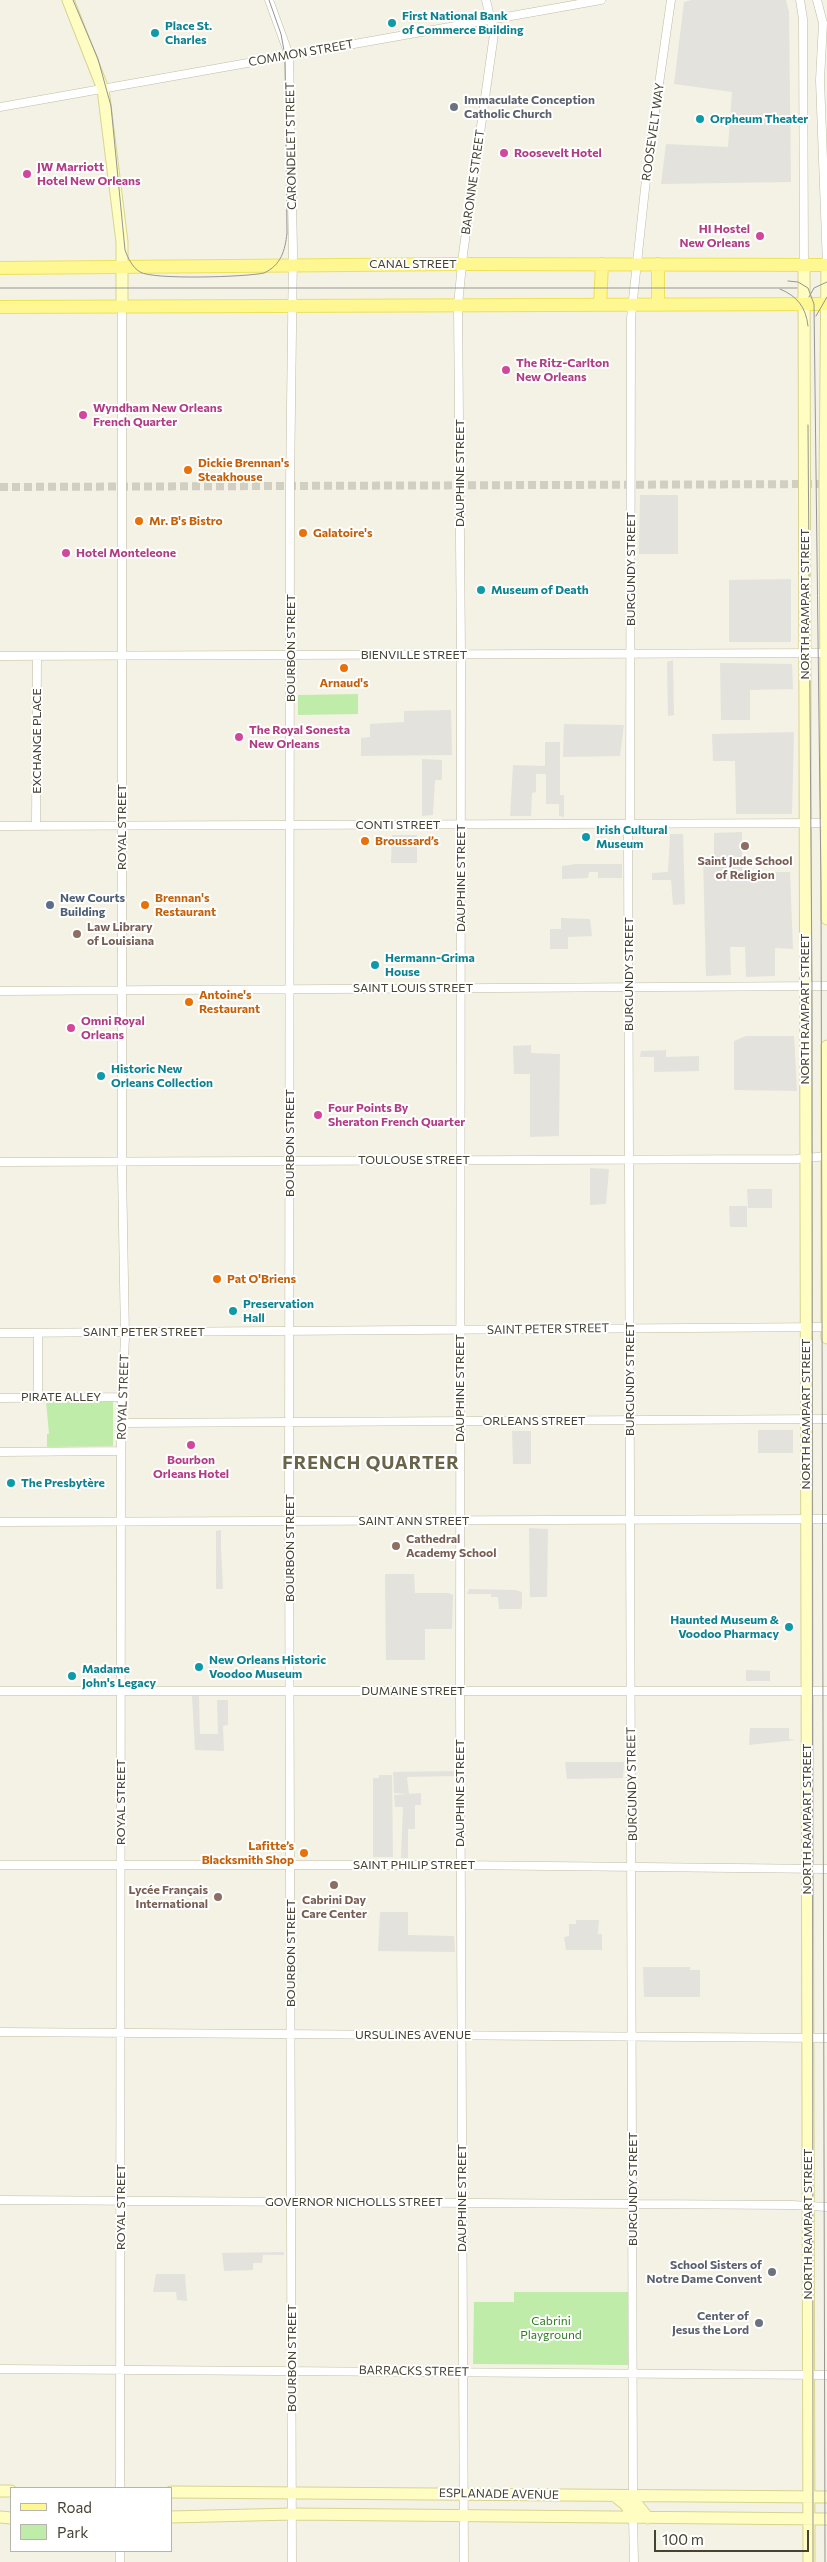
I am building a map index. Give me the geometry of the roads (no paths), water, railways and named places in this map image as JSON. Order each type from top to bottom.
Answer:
[{"type":"main road","points":[[68,0],[103,89],[122,242],[122,306]]},
{"type":"main road","name":"CANAL STREET","points":[[0,268],[462,264],[827,265]]},
{"type":"main road","points":[[600,304],[602,264]]},
{"type":"main road","points":[[658,264],[658,304]]},
{"type":"main road","name":"NORTH RAMPART STREET","points":[[804,265],[809,2562]]},
{"type":"main road","name":"NORTH RAMPART STREET","points":[[827,265],[825,484],[827,919]]},
{"type":"main road","points":[[0,307],[827,304]]},
{"type":"main road","name":"NORTH RAMPART STREET","points":[[827,1046],[827,1338]]},
{"type":"main road","name":"ESPLANADE AVENUE","points":[[172,2492],[827,2497]]},
{"type":"main road","points":[[633,2495],[636,2503],[648,2518]]},
{"type":"main road","points":[[615,2496],[623,2502],[633,2517]]},
{"type":"main road","name":"ESPLANADE AVENUE","points":[[172,2517],[292,2514],[827,2519]]},
{"type":"street","name":"CARONDELET STREET","points":[[269,0],[289,55],[293,265]]},
{"type":"street","name":"BARONNE STREET","points":[[458,305],[494,34],[486,0]]},
{"type":"street","name":"COMMON STREET","points":[[0,107],[601,0]]},
{"type":"street","name":"ROOSEVELT WAY","points":[[637,264],[648,161],[671,0]]},
{"type":"street","points":[[800,0],[803,19],[804,265]]},
{"type":"street","points":[[817,0],[824,23]]},
{"type":"street","points":[[827,8],[824,23],[820,80],[827,265]]},
{"type":"street","name":"BURGUNDY STREET","points":[[633,2495],[631,1160],[628,833],[630,824],[633,304],[637,264]]},
{"type":"street","name":"BOURBON STREET","points":[[292,2562],[290,988],[293,265]]},
{"type":"street","name":"DAUPHINE STREET","points":[[458,305],[461,654],[460,1692],[464,2562]]},
{"type":"street","name":"ROYAL STREET","points":[[120,2487],[121,1424],[125,1331],[122,1161],[122,306]]},
{"type":"street","name":"BIENVILLE STREET","points":[[0,656],[827,653]]},
{"type":"street","name":"EXCHANGE PLACE","points":[[36,826],[37,656]]},
{"type":"street","name":"CONTI STREET","points":[[0,826],[826,823]]},
{"type":"street","name":"SAINT LOUIS STREET","points":[[0,990],[827,986]]},
{"type":"street","name":"TOULOUSE STREET","points":[[0,1162],[806,1159],[826,1156]]},
{"type":"street","name":"SAINT PETER STREET","points":[[0,1333],[827,1327]]},
{"type":"street","points":[[38,1333],[38,1398]]},
{"type":"street","name":"PIRATE ALLEY","points":[[0,1398],[123,1397]]},
{"type":"street","name":"ORLEANS STREET","points":[[121,1424],[827,1419]]},
{"type":"street","points":[[0,1452],[121,1451]]},
{"type":"street","name":"SAINT ANN STREET","points":[[0,1522],[827,1519]]},
{"type":"street","name":"DUMAINE STREET","points":[[0,1691],[290,1690],[460,1692],[827,1690]]},
{"type":"street","name":"SAINT PHILIP STREET","points":[[0,1865],[461,1865],[827,1869]]},
{"type":"street","name":"URSULINES AVENUE","points":[[0,2032],[827,2038]]},
{"type":"street","name":"GOVERNOR NICHOLLS STREET","points":[[0,2200],[292,2203],[462,2202],[808,2205],[827,2207]]},
{"type":"street","name":"BARRACKS STREET","points":[[0,2369],[827,2375]]},
{"type":"street","points":[[633,2517],[634,2562]]},
{"type":"tunnel","points":[[0,487],[825,484]]},
{"type":"tram line","points":[[73,0],[98,59],[111,106],[127,256],[137,270],[148,275],[200,277],[264,273],[278,262],[285,246],[287,233],[285,56],[281,34],[269,0]]},
{"type":"tram line","points":[[788,281],[798,282],[808,288],[814,304],[821,887],[825,2562]]},
{"type":"tram line","points":[[809,297],[814,288],[827,282]]},
{"type":"tram line","points":[[0,288],[797,288]]},
{"type":"tram line","points":[[780,289],[800,303],[808,326]]},
{"type":"tram line","points":[[816,316],[827,297]]},
{"type":"tram line","points":[[808,425],[812,986],[813,2562]]},
{"type":"place","name":"First National Bank of Commerce Building","points":[[392,23]]},
{"type":"place","name":"Place St. Charles","points":[[155,33]]},
{"type":"place","name":"Immaculate Conception Catholic Church","points":[[454,107]]},
{"type":"place","name":"Orpheum Theater","points":[[700,119]]},
{"type":"place","name":"Roosevelt Hotel","points":[[504,153]]},
{"type":"place","name":"JW Marriott Hotel New Orleans","points":[[27,174]]},
{"type":"place","name":"HI Hostel New Orleans","points":[[760,236]]},
{"type":"place","name":"The Ritz-Carlton New Orleans","points":[[506,370]]},
{"type":"place","name":"Wyndham New Orleans French Quarter","points":[[83,415]]},
{"type":"place","name":"Dickie Brennan's Steakhouse","points":[[188,470]]},
{"type":"place","name":"Mr. B's Bistro","points":[[139,521]]},
{"type":"place","name":"Galatoire's","points":[[303,533]]},
{"type":"place","name":"Hotel Monteleone","points":[[66,553]]},
{"type":"place","name":"Museum of Death","points":[[481,590]]},
{"type":"place","name":"Arnaud's","points":[[344,668]]},
{"type":"place","name":"The Royal Sonesta New Orleans","points":[[239,737]]},
{"type":"place","name":"Irish Cultural Museum","points":[[586,837]]},
{"type":"place","name":"Broussard’s","points":[[365,841]]},
{"type":"place","name":"Saint Jude School of Religion","points":[[745,846]]},
{"type":"place","name":"New Courts Building","points":[[50,905]]},
{"type":"place","name":"Brennan's Restaurant","points":[[145,905]]},
{"type":"place","name":"Law Library of Louisiana","points":[[77,934]]},
{"type":"place","name":"Hermann-Grima House","points":[[375,965]]},
{"type":"place","name":"Antoine's Restaurant","points":[[189,1002]]},
{"type":"place","name":"Omni Royal Orleans","points":[[71,1028]]},
{"type":"place","name":"Historic New Orleans Collection","points":[[101,1076]]},
{"type":"place","name":"Four Points By Sheraton French Quarter","points":[[318,1115]]},
{"type":"place","name":"Pat O'Briens","points":[[217,1279]]},
{"type":"place","name":"Preservation Hall","points":[[233,1311]]},
{"type":"place","name":"Bourbon Orleans Hotel","points":[[191,1445]]},
{"type":"place","name":"The Presbytère","points":[[11,1483]]},
{"type":"place","name":"Cathedral Academy School","points":[[396,1546]]},
{"type":"place","name":"Haunted Museum & Voodoo Pharmacy","points":[[789,1627]]},
{"type":"place","name":"New Orleans Historic Voodoo Museum","points":[[199,1667]]},
{"type":"place","name":"Madame John's Legacy","points":[[72,1676]]},
{"type":"place","name":"Lafitte’s Blacksmith Shop","points":[[304,1853]]},
{"type":"place","name":"Cabrini Day Care Center","points":[[334,1885]]},
{"type":"place","name":"Lycée Français International","points":[[218,1897]]},
{"type":"place","name":"School Sisters of Notre Dame Convent","points":[[772,2272]]},
{"type":"place","name":"Center of Jesus the Lord","points":[[759,2323]]},
{"type":"district","name":"FRENCH QUARTER","points":[[371,1463]]},
{"type":"park label","name":"Cabrini Playground","points":[[551,2328]]}]
